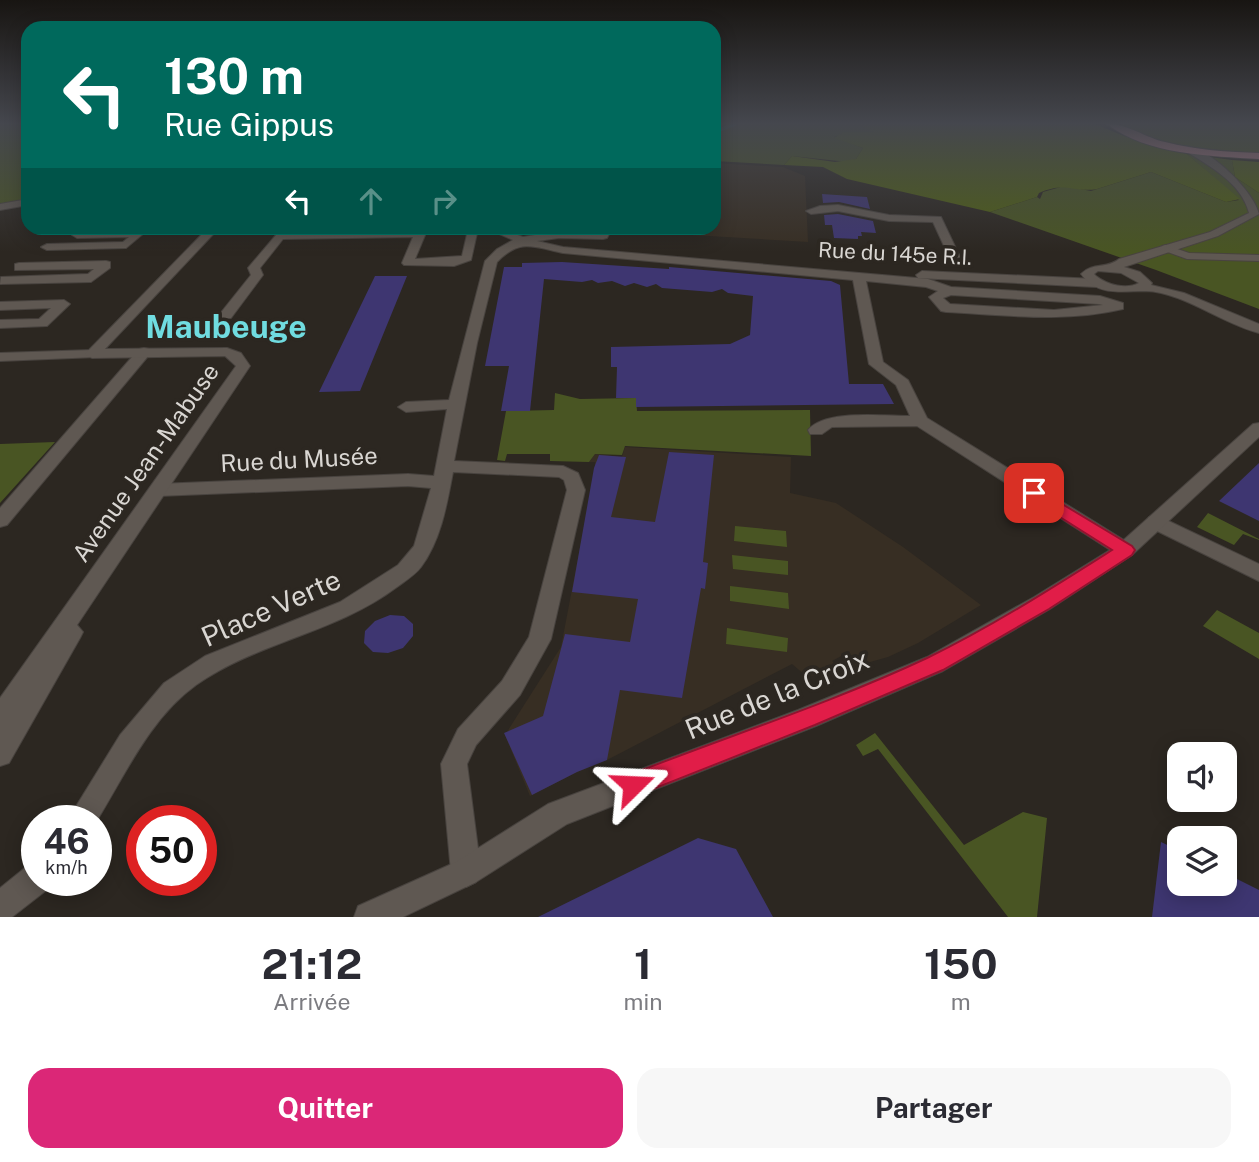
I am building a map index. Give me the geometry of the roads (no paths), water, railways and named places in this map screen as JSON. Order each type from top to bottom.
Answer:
[{"type":"street","points":[[1115,268],[1122,261],[1214,234],[1254,214],[1251,201],[1241,188],[1216,167]]},
{"type":"street","points":[[0,207],[21,203]]},
{"type":"street","points":[[811,211],[820,208],[855,209],[880,217],[937,219],[954,257]]},
{"type":"street","points":[[0,281],[47,247],[75,235]]},
{"type":"street","points":[[47,247],[125,245],[137,235]]},
{"type":"street","points":[[92,354],[207,235]]},
{"type":"street","points":[[226,315],[257,275],[254,268],[281,235]]},
{"type":"street","points":[[419,235],[408,263],[461,261],[467,258],[471,235]]},
{"type":"street","name":"Rue du 145e R.I.","points":[[509,235],[563,250],[859,279],[928,283],[949,291],[935,298],[946,308],[1098,311],[1118,306],[1122,302],[1118,289],[1097,283],[691,261]]},
{"type":"street","points":[[443,475],[486,277],[498,253],[524,241],[557,235]]},
{"type":"street","points":[[1166,248],[1187,256],[1259,258]]},
{"type":"street","points":[[486,277],[502,261],[513,257],[563,250]]},
{"type":"street","points":[[1135,274],[1149,255]]},
{"type":"street","points":[[0,281],[91,278],[106,265],[19,267]]},
{"type":"street","points":[[1097,283],[1089,279],[1089,271],[1115,268],[1143,279],[1144,287]]},
{"type":"street","points":[[859,279],[876,364],[903,383],[920,421]]},
{"type":"street","points":[[1118,289],[1144,287],[1178,296],[1259,329]]},
{"type":"street","points":[[0,306],[64,304],[42,323],[0,324]]},
{"type":"street","points":[[0,520],[144,352]]},
{"type":"street","name":"Avenue Jean-Mabuse","points":[[0,357],[227,352],[241,360],[243,366],[0,719]]},
{"type":"street","points":[[406,407],[457,404]]},
{"type":"street","points":[[816,430],[828,422],[920,421],[1125,550]]},
{"type":"street","name":"Rue de la Croix","points":[[377,916],[466,872],[558,814],[935,664],[1042,603],[1125,550],[1259,428]]},
{"type":"street","name":"Rue du Musée","points":[[158,490],[408,480],[443,475],[563,472],[572,477],[576,490],[541,639],[511,688],[467,737],[454,764],[466,872]]},
{"type":"street","name":"Place Verte","points":[[92,805],[167,693],[191,676],[249,648],[347,611],[384,587],[413,563],[424,544],[443,475]]},
{"type":"street","points":[[1156,522],[1259,573]]},
{"type":"street","points":[[0,754],[48,676],[114,556]]},
{"type":"street","points":[[0,907],[21,890]]},
{"type":"district","name":"Maubeuge","points":[[226,327]]}]
